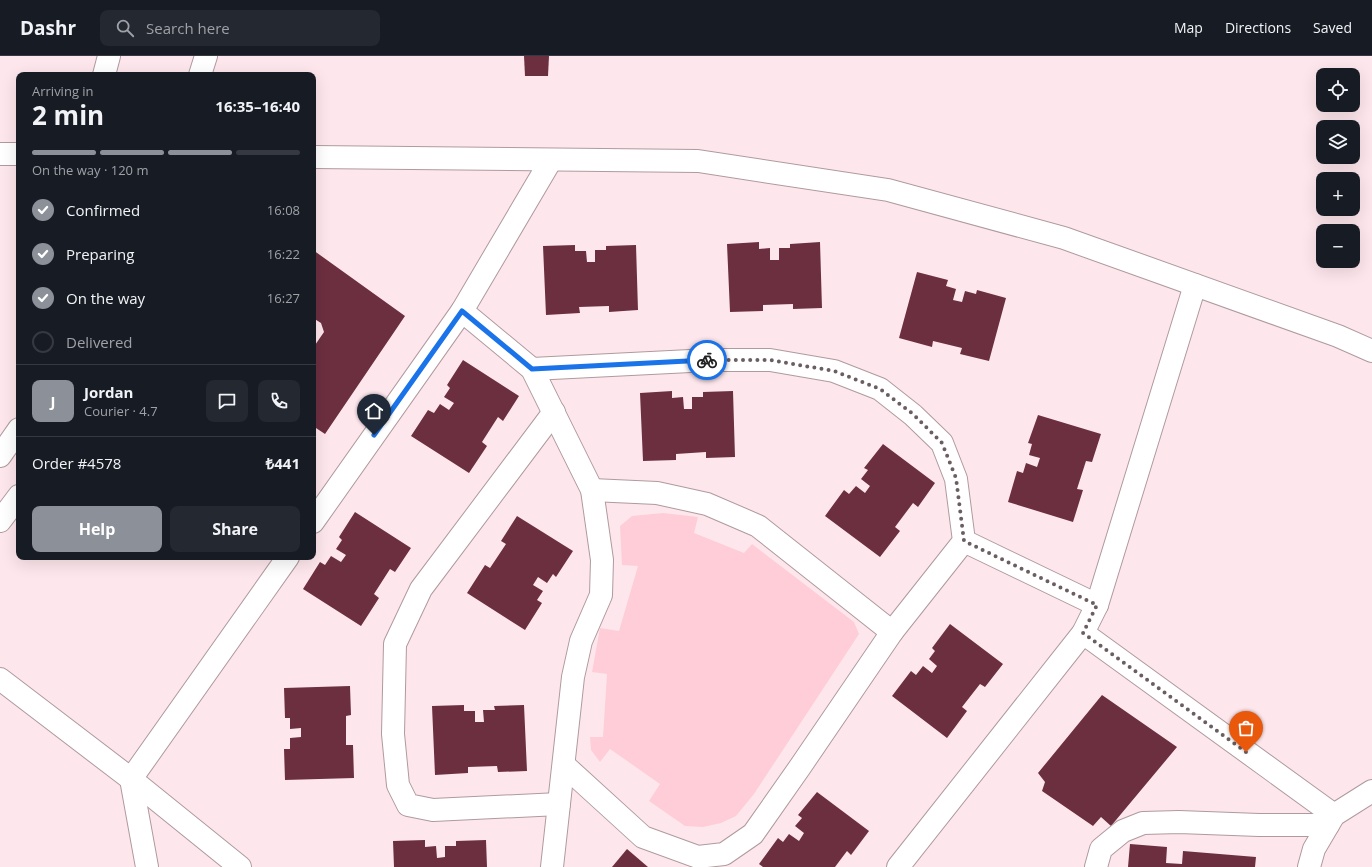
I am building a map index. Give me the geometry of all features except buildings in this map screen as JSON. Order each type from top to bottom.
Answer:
[{"type":"street","points":[[105,72],[109,56]]},
{"type":"street","points":[[201,72],[206,56]]},
{"type":"street","points":[[0,154],[16,154]]},
{"type":"street","points":[[316,157],[698,161],[888,190],[1064,238],[1338,336],[1372,352]]},
{"type":"street","points":[[316,518],[462,311],[550,160]]},
{"type":"street","points":[[898,867],[1083,633],[1097,605],[1195,285]]},
{"type":"street","points":[[462,311],[532,369],[592,490],[602,560],[601,595],[581,641],[573,677],[552,867]]},
{"type":"street","points":[[532,369],[710,360],[770,360],[834,371],[880,389],[913,414],[942,443],[956,478],[964,541],[892,632],[753,834],[724,854],[698,857],[643,837],[564,766]]},
{"type":"street","points":[[554,412],[421,589],[395,644],[393,734],[398,785],[408,805],[433,810],[559,804]]},
{"type":"street","points":[[0,456],[16,433]]},
{"type":"street","points":[[592,490],[657,494],[708,504],[758,526],[892,632]]},
{"type":"street","points":[[0,521],[16,500]]},
{"type":"street","points":[[964,541],[1097,605]]},
{"type":"street","points":[[147,867],[131,779],[286,560]]},
{"type":"street","points":[[1083,633],[1331,820]]},
{"type":"street","points":[[0,679],[131,779],[240,867]]},
{"type":"street","points":[[1309,867],[1314,849],[1331,820],[1372,791]]},
{"type":"street","points":[[1096,867],[1101,849],[1123,831],[1143,823],[1178,822],[1259,825],[1331,820]]},
{"type":"shaded area","points":[[663,513],[698,517],[694,533],[744,553],[752,544],[854,622],[859,634],[754,794],[736,816],[721,823],[703,827],[685,826],[649,801],[660,784],[610,749],[600,762],[591,750],[590,737],[603,737],[607,674],[592,672],[600,628],[619,631],[638,566],[622,565],[620,526],[632,516]]},
{"type":"way so far","points":[[707,360],[770,360],[834,371],[880,389],[913,414],[942,443],[956,478],[964,541],[1097,605],[1083,633],[1246,752]]},
{"type":"route","points":[[374,435],[462,311],[532,369],[707,360]]}]
